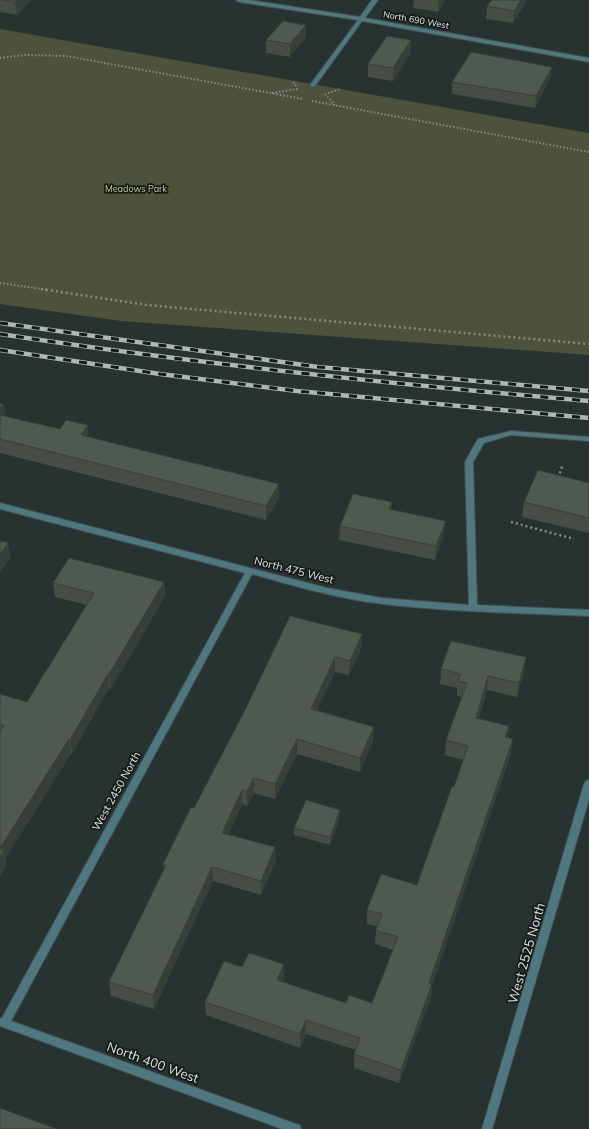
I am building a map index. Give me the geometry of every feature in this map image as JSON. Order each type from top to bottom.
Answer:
[{"type":"street","name":"North 690 West","points":[[239,0],[361,19],[589,60]]},
{"type":"street","points":[[313,84],[375,0]]},
{"type":"street","points":[[473,608],[469,462],[481,442],[511,433],[589,439]]},
{"type":"street","name":"North 475 West","points":[[0,506],[327,591],[382,601],[473,608],[589,612]]},
{"type":"street","name":"West 2450 North","points":[[2,1022],[250,571]]},
{"type":"street","name":"West 2525 North","points":[[487,1129],[589,784]]},
{"type":"street","name":"North 400 West","points":[[2,1022],[296,1129]]},
{"type":"path","points":[[0,58],[25,55],[66,56],[589,152]]},
{"type":"path","points":[[271,94],[300,89]]},
{"type":"path","points":[[324,93],[336,92],[341,89]]},
{"type":"path","points":[[0,283],[147,305],[589,344]]},
{"type":"path","points":[[556,482],[563,464]]},
{"type":"path","points":[[511,522],[574,539]]},
{"type":"green space","name":"Meadows Park","points":[[0,29],[589,133],[589,355],[121,321],[0,304]]},
{"type":"building","points":[[2,0],[17,0],[15,2]]},
{"type":"building","points":[[492,0],[521,0],[514,11],[487,6]]},
{"type":"building","points":[[283,21],[306,25],[290,44],[266,40]]},
{"type":"building","points":[[387,36],[411,40],[393,68],[368,64]]},
{"type":"building","points":[[471,52],[552,67],[536,96],[452,82]]},
{"type":"building","points":[[0,415],[60,429],[66,420],[88,425],[81,435],[279,484],[266,506],[0,439]]},
{"type":"building","points":[[538,470],[589,483],[589,518],[524,502]]},
{"type":"building","points":[[353,494],[392,502],[389,509],[446,521],[436,546],[340,526]]},
{"type":"building","points":[[0,541],[8,543],[0,555]]},
{"type":"building","points":[[69,558],[164,582],[70,740],[69,739],[0,848],[0,732],[4,726],[0,725],[0,694],[27,702],[94,593],[53,583]]},
{"type":"building","points":[[290,616],[362,634],[350,661],[335,657],[311,709],[374,727],[360,758],[297,739],[275,784],[254,778],[247,791],[242,790],[222,833],[275,847],[261,881],[212,867],[153,995],[109,982],[166,865],[163,864],[191,807],[194,808],[244,712]]},
{"type":"building","points":[[451,641],[526,657],[519,683],[488,676],[476,718],[509,726],[505,737],[513,739],[429,983],[432,984],[401,1070],[354,1054],[360,1038],[306,1020],[300,1034],[205,1002],[224,961],[242,967],[249,953],[284,964],[277,980],[346,1003],[349,995],[372,1003],[398,937],[376,930],[382,914],[367,910],[381,874],[417,885],[452,786],[454,787],[468,746],[446,740],[467,683],[458,681],[461,674],[441,669]]},
{"type":"building","points":[[306,800],[340,810],[330,837],[294,828]]},
{"type":"building","points":[[0,849],[4,850],[0,858]]},
{"type":"building","points":[[0,1108],[57,1129],[0,1129]]},
{"type":"railway","points":[[0,323],[318,367],[589,391]]},
{"type":"railway","points":[[0,334],[221,364],[441,388],[589,401]]},
{"type":"railway","points":[[0,350],[160,374],[297,391],[589,418]]}]
